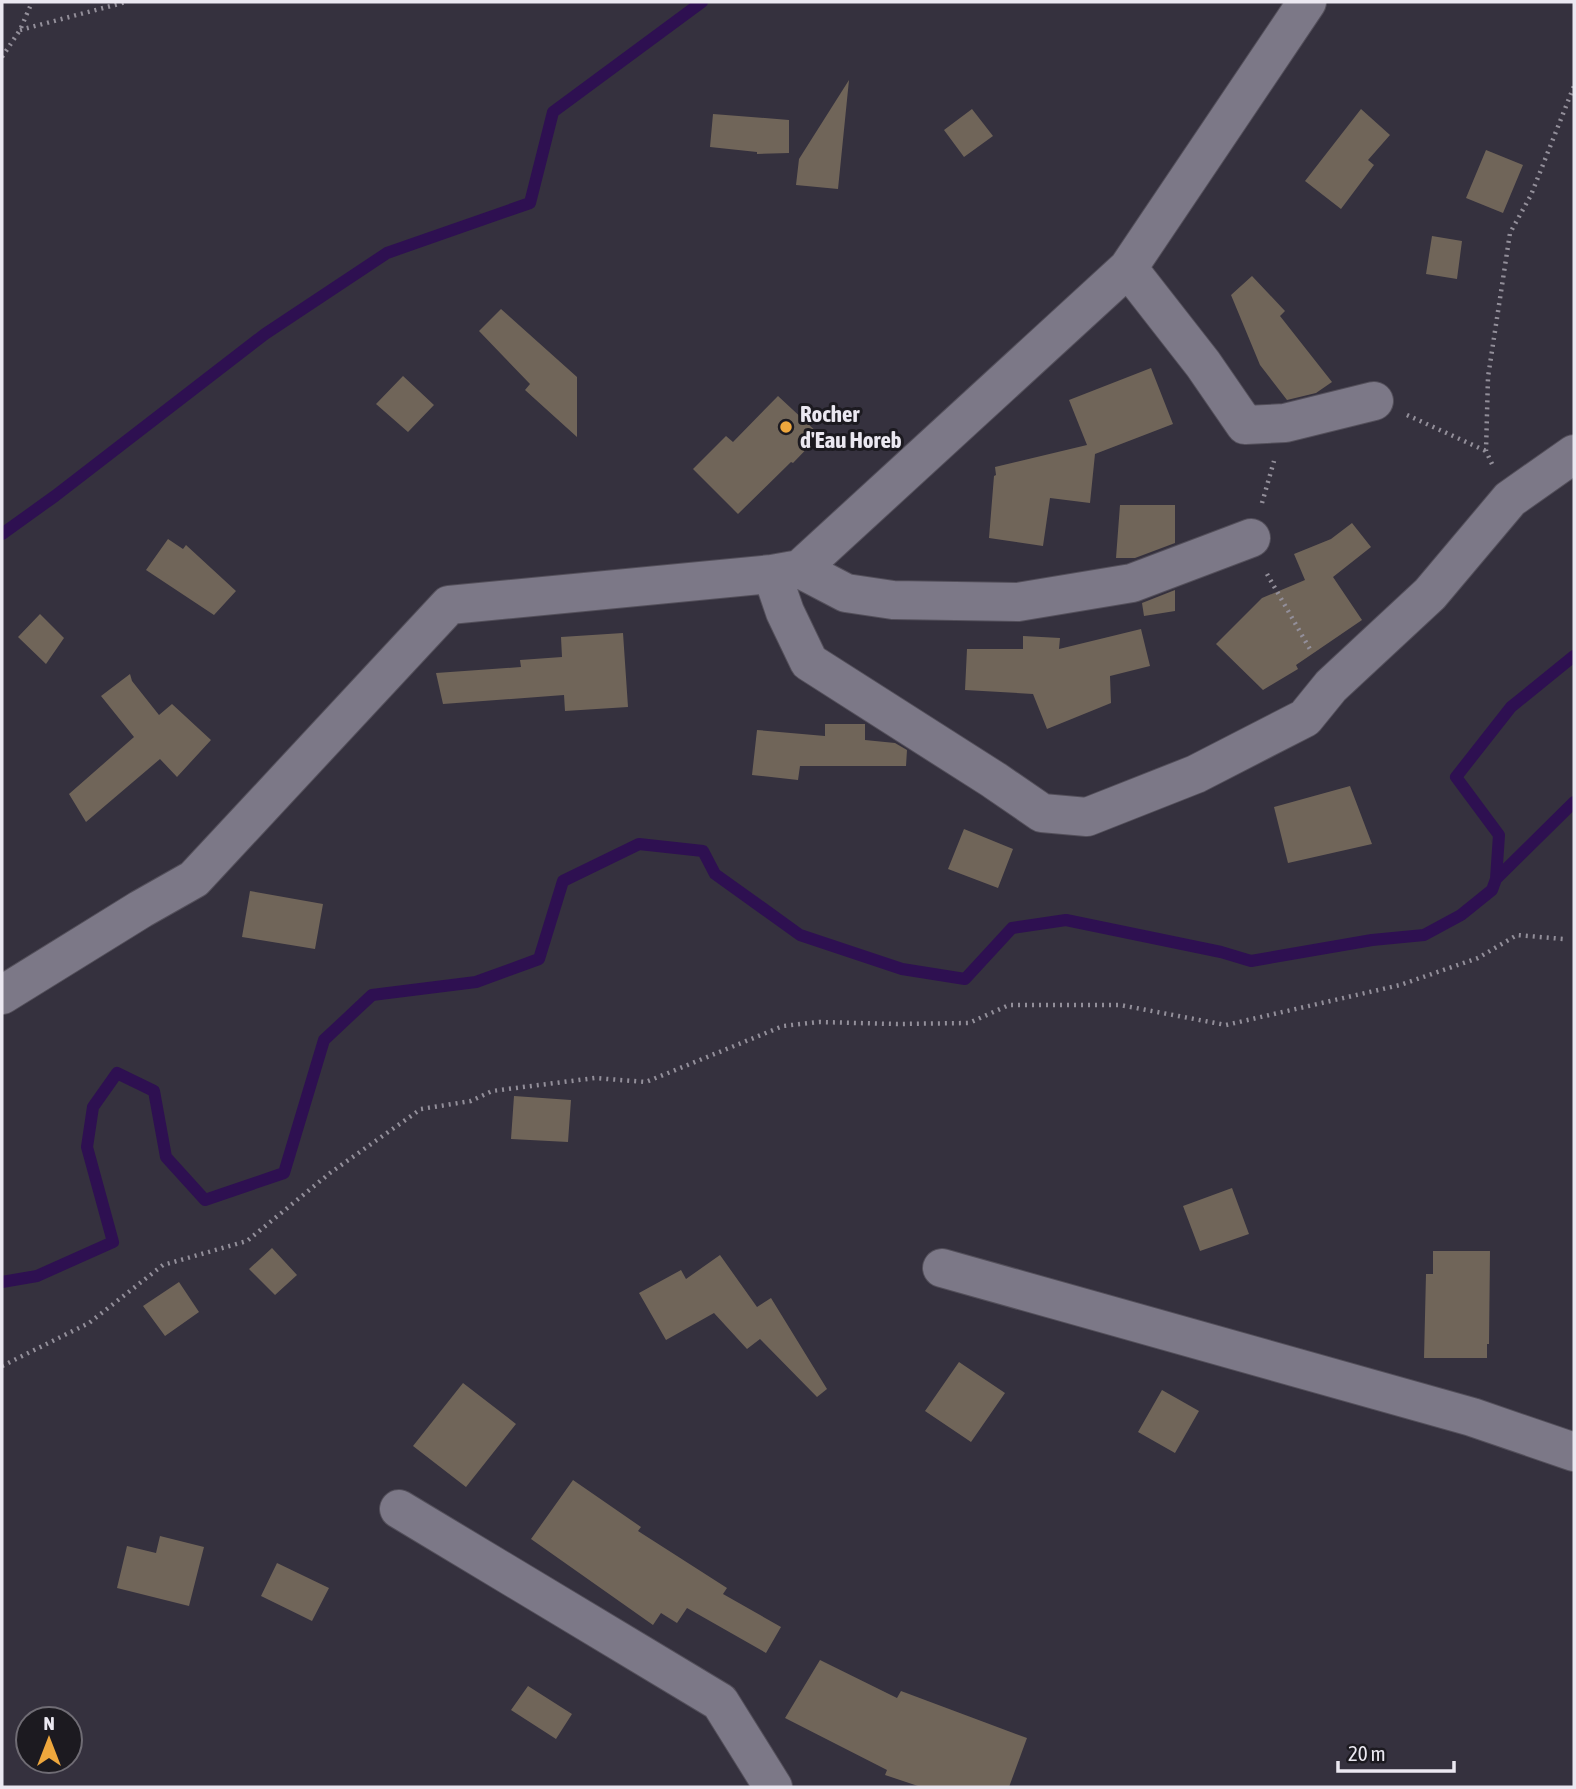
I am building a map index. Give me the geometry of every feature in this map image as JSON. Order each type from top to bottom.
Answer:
[{"type":"street","points":[[1307,2],[1128,268],[786,572],[785,612],[809,662],[1042,813],[1087,817],[1196,774],[1305,718],[1331,686],[1430,594],[1510,499],[1574,454],[1574,457]]},
{"type":"street","points":[[1128,268],[1203,364],[1245,425],[1285,423],[1374,401]]},
{"type":"street","points":[[2,995],[194,879],[449,606],[786,572],[846,593],[892,600],[1018,602],[1132,583],[1251,538]]},
{"type":"street","points":[[942,1268],[1472,1417],[1574,1452]]},
{"type":"street","points":[[399,1509],[720,1702],[773,1787]]},
{"type":"path","points":[[2,57],[20,30],[32,2]]},
{"type":"path","points":[[20,30],[126,2]]},
{"type":"path","points":[[1510,499],[1486,451],[1488,377],[1510,233],[1531,195],[1574,86]]},
{"type":"path","points":[[1374,401],[1486,451]]},
{"type":"path","points":[[1285,423],[1251,538],[1271,583],[1331,686]]},
{"type":"path","points":[[2,1366],[89,1323],[163,1265],[247,1241],[330,1173],[421,1109],[471,1101],[492,1091],[594,1078],[646,1082],[783,1026],[807,1023],[969,1023],[1009,1005],[1022,1005],[1120,1006],[1226,1025],[1400,985],[1478,958],[1517,935],[1563,939]]},
{"type":"building","points":[[849,80],[838,189],[796,185],[799,159]]},
{"type":"building","points":[[972,109],[993,136],[964,157],[944,130]]},
{"type":"building","points":[[1361,109],[1390,135],[1368,160],[1374,165],[1341,209],[1305,181]]},
{"type":"building","points":[[713,114],[789,120],[789,153],[757,154],[710,147]]},
{"type":"building","points":[[1486,150],[1523,165],[1503,213],[1466,198]]},
{"type":"building","points":[[1432,236],[1462,241],[1457,279],[1426,274]]},
{"type":"building","points":[[1252,276],[1285,311],[1280,316],[1332,382],[1316,393],[1287,400],[1260,365],[1231,295]]},
{"type":"building","points":[[501,309],[577,377],[577,437],[525,390],[530,384],[479,331]]},
{"type":"building","points":[[1151,368],[1173,424],[1095,454],[1090,503],[1050,498],[1043,546],[989,538],[995,467],[1087,445],[1069,400]]},
{"type":"building","points":[[403,376],[434,405],[408,432],[376,404]]},
{"type":"building","points":[[778,396],[820,435],[738,514],[693,469],[726,436],[733,442]]},
{"type":"building","points":[[1120,505],[1175,505],[1175,543],[1135,558],[1116,558]]},
{"type":"building","points":[[1352,523],[1371,547],[1333,577],[1362,620],[1296,665],[1298,669],[1263,690],[1216,644],[1262,598],[1305,580],[1294,554],[1331,539]]},
{"type":"building","points":[[168,539],[183,549],[186,545],[236,591],[214,615],[146,570]]},
{"type":"building","points":[[1175,590],[1175,611],[1144,616],[1142,603]]},
{"type":"building","points":[[40,614],[64,638],[46,664],[18,637]]},
{"type":"building","points":[[1141,629],[1150,666],[1110,676],[1111,703],[1047,729],[1033,694],[965,690],[967,649],[1023,649],[1023,636],[1060,638],[1059,649]]},
{"type":"building","points":[[623,633],[628,707],[565,711],[564,695],[443,704],[436,673],[521,667],[520,660],[562,657],[561,637]]},
{"type":"building","points":[[130,674],[132,681],[159,715],[172,704],[211,740],[177,777],[160,759],[86,822],[69,794],[134,737],[101,696]]},
{"type":"building","points":[[825,724],[865,724],[865,740],[895,743],[907,750],[906,766],[800,766],[798,780],[752,775],[757,730],[825,736]]},
{"type":"building","points":[[1350,786],[1372,844],[1288,863],[1274,807]]},
{"type":"building","points":[[964,829],[1013,849],[998,888],[948,869]]},
{"type":"building","points":[[250,891],[323,904],[315,949],[242,937]]},
{"type":"building","points":[[514,1096],[571,1100],[568,1142],[511,1139]]},
{"type":"building","points":[[1232,1188],[1249,1234],[1200,1251],[1183,1206]]},
{"type":"building","points":[[272,1248],[297,1275],[275,1295],[249,1269]]},
{"type":"building","points":[[1433,1251],[1490,1251],[1487,1358],[1424,1358],[1426,1274],[1433,1274]]},
{"type":"building","points":[[720,1255],[757,1307],[771,1298],[827,1389],[817,1397],[760,1339],[747,1349],[714,1313],[666,1340],[639,1293],[681,1270],[686,1279]]},
{"type":"building","points":[[179,1282],[199,1312],[165,1336],[143,1306]]},
{"type":"building","points":[[959,1362],[1005,1393],[971,1442],[925,1411]]},
{"type":"building","points":[[463,1383],[516,1424],[466,1487],[413,1446]]},
{"type":"building","points":[[1162,1390],[1199,1411],[1175,1453],[1138,1432]]},
{"type":"building","points":[[573,1480],[641,1527],[638,1531],[727,1588],[723,1594],[781,1627],[766,1653],[687,1608],[677,1623],[661,1613],[653,1625],[531,1539]]},
{"type":"building","points":[[160,1536],[204,1547],[189,1606],[117,1588],[127,1546],[156,1553]]},
{"type":"building","points":[[277,1563],[329,1588],[312,1621],[261,1596]]},
{"type":"building","points":[[820,1660],[897,1698],[901,1691],[1027,1738],[1009,1787],[921,1787],[885,1775],[887,1770],[785,1718]]},
{"type":"building","points":[[528,1686],[572,1714],[556,1739],[511,1710]]},
{"type":"waterway","points":[[2,534],[265,334],[387,253],[530,203],[553,112],[702,2]]},
{"type":"waterway","points":[[2,1282],[37,1276],[113,1242],[87,1147],[93,1107],[117,1073],[154,1091],[166,1157],[205,1200],[284,1173],[324,1040],[372,995],[476,982],[539,959],[563,881],[639,844],[703,851],[715,874],[800,935],[902,969],[965,979],[1012,928],[1066,920],[1221,952],[1251,961],[1372,940],[1424,935],[1461,915],[1492,890],[1496,879],[1499,835],[1456,777],[1511,707],[1574,656]]},
{"type":"waterway","points":[[1496,879],[1574,802]]},
{"type":"place","name":"Rocher d'Eau Horeb","points":[[786,427]]}]
